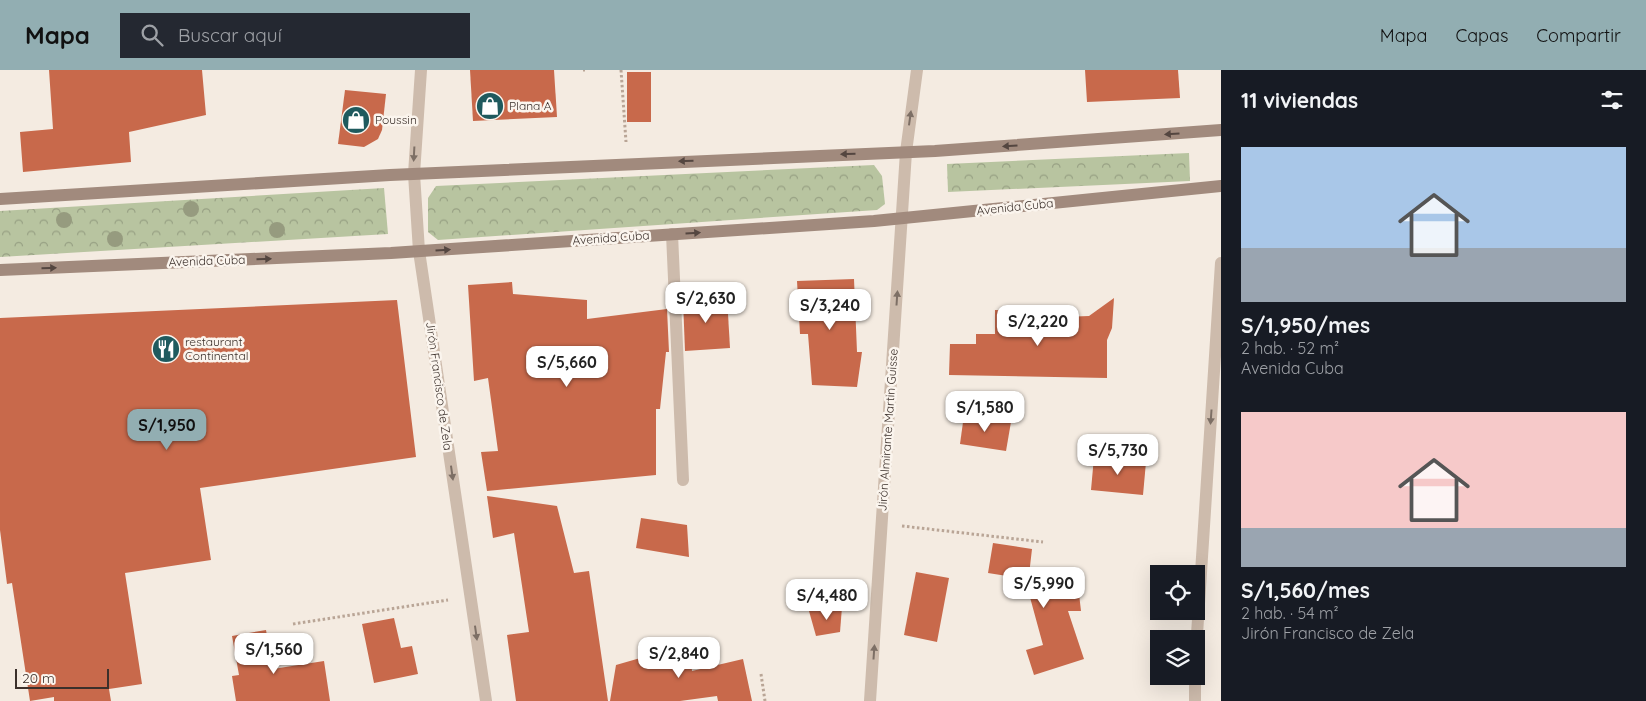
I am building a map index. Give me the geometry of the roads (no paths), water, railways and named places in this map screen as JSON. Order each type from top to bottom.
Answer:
[{"type":"main road","points":[[0,199],[414,174],[906,152],[1221,130]]},
{"type":"main road","name":"Avenida Cuba","points":[[0,270],[419,251],[903,219],[1221,186]]},
{"type":"street","name":"Jirón Francisco de Zela","points":[[421,70],[414,174],[419,251],[486,701]]},
{"type":"street","name":"Jirón Almirante Martin Guisse","points":[[870,701],[906,152],[917,70]]},
{"type":"street","points":[[672,234],[683,480]]},
{"type":"street","points":[[1197,630],[1221,263]]},
{"type":"street","points":[[1194,685],[1195,701]]},
{"type":"place","name":"Plana A","points":[[490,106]]},
{"type":"place","name":"Poussin","points":[[356,120]]},
{"type":"place","name":"restaurant Continental","points":[[166,349]]}]
